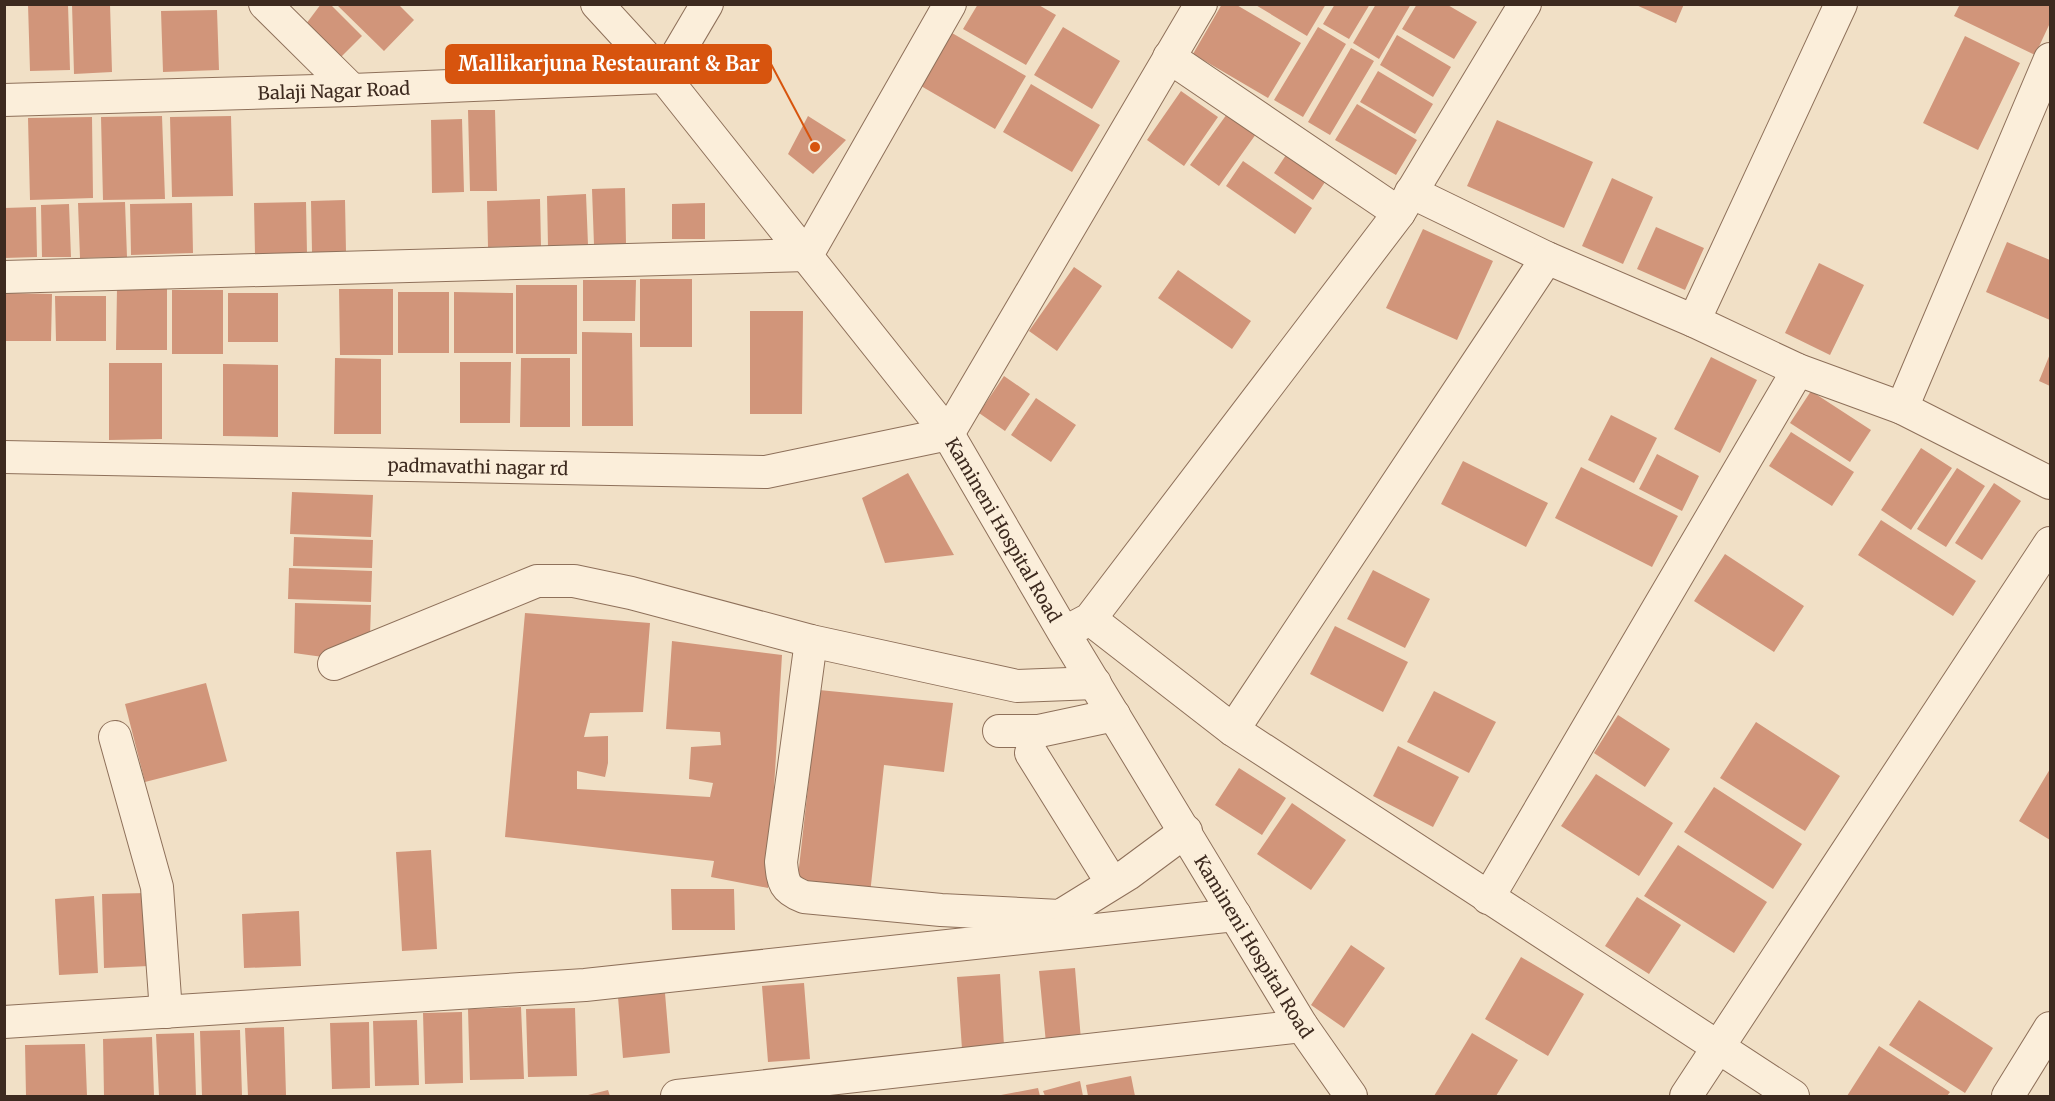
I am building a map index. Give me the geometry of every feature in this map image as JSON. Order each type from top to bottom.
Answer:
[{"type":"street","points":[[266,4],[352,90]]},
{"type":"street","name":"Kamineni Hospital Road","points":[[597,4],[664,76],[948,434],[1077,626],[1095,683],[1302,1026],[1351,1096]]},
{"type":"street","points":[[664,76],[707,4]]},
{"type":"street","points":[[4,277],[807,255],[950,4]]},
{"type":"street","points":[[948,434],[1201,4]]},
{"type":"street","points":[[1525,4],[1405,203],[1077,626],[1793,1096]]},
{"type":"street","points":[[1694,321],[1841,4]]},
{"type":"street","points":[[1169,57],[1405,203],[1547,258],[1694,321],[1798,370],[1902,408],[2050,483]]},
{"type":"street","points":[[1902,408],[2050,59]]},
{"type":"street","name":"Balaji Nagar Road","points":[[4,100],[352,90],[664,76]]},
{"type":"street","points":[[1233,730],[1547,258]]},
{"type":"street","points":[[1488,897],[1798,370]]},
{"type":"street","name":"padmavathi nagar rd","points":[[4,457],[766,472],[948,434]]},
{"type":"street","points":[[1686,1096],[2050,543]]},
{"type":"street","points":[[334,664],[537,581],[574,580],[606,586],[811,641],[1017,686],[1095,683]]},
{"type":"street","points":[[811,641],[781,862],[782,878],[789,890],[804,897],[930,909],[1060,916],[1186,831]]},
{"type":"street","points":[[999,731],[1039,731],[1114,715]]},
{"type":"street","points":[[115,737],[157,887],[166,1012]]},
{"type":"street","points":[[1031,753],[1112,883]]},
{"type":"street","points":[[4,1022],[585,984],[1235,915]]},
{"type":"street","points":[[677,1096],[1302,1026]]},
{"type":"street","points":[[2008,1096],[2050,1028]]},
{"type":"building","points":[[28,4],[68,4],[70,70],[30,71]]},
{"type":"building","points":[[72,4],[110,4],[112,72],[74,74]]},
{"type":"building","points":[[321,4],[330,4],[362,36],[334,64],[300,32]]},
{"type":"building","points":[[336,4],[398,4],[414,20],[384,51]]},
{"type":"building","points":[[978,4],[1037,4],[1056,15],[1026,65],[963,29]]},
{"type":"building","points":[[1222,4],[1235,4],[1301,43],[1268,98],[1193,54]]},
{"type":"building","points":[[1254,4],[1326,4],[1307,36]]},
{"type":"building","points":[[1335,4],[1370,4],[1349,39],[1323,24]]},
{"type":"building","points":[[1376,4],[1411,4],[1379,59],[1353,43]]},
{"type":"building","points":[[1417,4],[1446,4],[1477,22],[1454,59],[1402,29]]},
{"type":"building","points":[[1634,4],[1684,4],[1676,23]]},
{"type":"building","points":[[1960,4],[2050,4],[2050,23],[2035,55],[1954,16]]},
{"type":"building","points":[[217,10],[219,70],[163,72],[161,11]]},
{"type":"building","points":[[1063,27],[1120,61],[1092,109],[1034,75]]},
{"type":"building","points":[[1318,27],[1346,44],[1303,117],[1274,100]]},
{"type":"building","points":[[952,33],[1026,76],[995,129],[921,86]]},
{"type":"building","points":[[1397,35],[1451,67],[1433,97],[1380,65]]},
{"type":"building","points":[[1965,36],[2020,63],[1978,150],[1923,123]]},
{"type":"building","points":[[1351,48],[1374,61],[1330,135],[1308,122]]},
{"type":"building","points":[[1378,71],[1433,104],[1415,134],[1360,102]]},
{"type":"building","points":[[1031,84],[1100,125],[1072,172],[1003,132]]},
{"type":"building","points":[[1181,91],[1218,117],[1184,166],[1147,140]]},
{"type":"building","points":[[1357,104],[1417,140],[1396,175],[1335,140]]},
{"type":"building","points":[[468,110],[495,110],[497,191],[470,191]]},
{"type":"building","points":[[1227,114],[1256,134],[1219,186],[1190,165]]},
{"type":"building","points":[[162,116],[165,199],[103,200],[101,117]]},
{"type":"building","points":[[231,116],[233,196],[172,197],[170,117]]},
{"type":"building","points":[[808,116],[846,140],[813,174],[788,154]]},
{"type":"building","points":[[92,117],[93,198],[30,200],[28,118]]},
{"type":"building","points":[[462,119],[464,192],[432,193],[431,120]]},
{"type":"building","points":[[1497,120],[1593,162],[1564,228],[1467,186]]},
{"type":"building","points":[[1288,152],[1327,179],[1313,200],[1274,173]]},
{"type":"building","points":[[1243,161],[1312,208],[1295,234],[1226,186]]},
{"type":"building","points":[[1612,178],[1653,197],[1623,264],[1582,246]]},
{"type":"building","points":[[625,188],[626,244],[594,245],[592,189]]},
{"type":"building","points":[[586,194],[588,245],[548,247],[547,196]]},
{"type":"building","points":[[540,199],[541,246],[488,247],[487,201]]},
{"type":"building","points":[[345,200],[346,252],[312,252],[311,201]]},
{"type":"building","points":[[125,202],[127,257],[80,258],[78,203]]},
{"type":"building","points":[[306,202],[307,254],[255,255],[254,203]]},
{"type":"building","points":[[192,203],[193,253],[131,255],[130,204]]},
{"type":"building","points":[[705,203],[705,239],[672,239],[672,204]]},
{"type":"building","points":[[69,204],[71,257],[42,257],[41,205]]},
{"type":"building","points":[[36,207],[37,257],[4,258],[4,208]]},
{"type":"building","points":[[1656,227],[1704,248],[1685,290],[1637,269]]},
{"type":"building","points":[[1423,229],[1493,261],[1457,340],[1386,308]]},
{"type":"building","points":[[2007,242],[2050,260],[2050,320],[1986,292]]},
{"type":"building","points":[[1819,263],[1864,285],[1830,355],[1785,333]]},
{"type":"building","points":[[1074,267],[1102,286],[1057,351],[1029,331]]},
{"type":"building","points":[[1178,270],[1251,321],[1232,349],[1158,298]]},
{"type":"building","points":[[640,279],[692,279],[692,347],[640,347]]},
{"type":"building","points":[[583,280],[636,280],[635,321],[583,321]]},
{"type":"building","points":[[516,285],[577,285],[577,354],[516,354]]},
{"type":"building","points":[[117,288],[167,288],[167,350],[116,350]]},
{"type":"building","points":[[339,289],[393,289],[393,355],[340,355]]},
{"type":"building","points":[[172,290],[223,290],[223,354],[172,354]]},
{"type":"building","points":[[398,292],[449,292],[449,353],[398,353]]},
{"type":"building","points":[[454,292],[513,293],[513,353],[454,353]]},
{"type":"building","points":[[5,293],[52,294],[51,341],[6,341]]},
{"type":"building","points":[[228,293],[278,293],[278,342],[228,342]]},
{"type":"building","points":[[55,296],[106,296],[106,341],[56,341]]},
{"type":"building","points":[[750,311],[803,311],[802,414],[750,414]]},
{"type":"building","points":[[582,332],[632,333],[633,426],[582,426]]},
{"type":"building","points":[[2050,354],[2050,386],[2039,381]]},
{"type":"building","points":[[1711,357],[1757,380],[1720,453],[1674,429]]},
{"type":"building","points":[[335,358],[381,359],[381,434],[334,434]]},
{"type":"building","points":[[521,358],[570,358],[570,427],[520,427]]},
{"type":"building","points":[[460,362],[511,362],[510,423],[460,423]]},
{"type":"building","points":[[109,363],[162,363],[162,439],[109,440]]},
{"type":"building","points":[[223,364],[278,365],[278,437],[223,436]]},
{"type":"building","points":[[1004,376],[1030,394],[1005,431],[979,413]]},
{"type":"building","points":[[1811,391],[1871,430],[1850,462],[1790,423]]},
{"type":"building","points":[[1036,398],[1076,425],[1051,462],[1011,435]]},
{"type":"building","points":[[1611,415],[1657,438],[1634,483],[1588,460]]},
{"type":"building","points":[[1791,432],[1854,472],[1832,506],[1769,466]]},
{"type":"building","points":[[1921,448],[1952,468],[1911,530],[1881,510]]},
{"type":"building","points":[[1657,454],[1699,476],[1682,511],[1639,489]]},
{"type":"building","points":[[1463,461],[1548,503],[1526,547],[1441,504]]},
{"type":"building","points":[[1581,467],[1678,516],[1652,567],[1555,518]]},
{"type":"building","points":[[1957,468],[1985,486],[1946,547],[1917,529]]},
{"type":"building","points":[[908,473],[954,555],[885,563],[862,498]]},
{"type":"building","points":[[1994,483],[2021,501],[1982,560],[1955,543]]},
{"type":"building","points":[[292,492],[373,495],[371,537],[290,534]]},
{"type":"building","points":[[1881,520],[1976,581],[1953,616],[1858,555]]},
{"type":"building","points":[[294,537],[373,540],[372,568],[293,566]]},
{"type":"building","points":[[1725,554],[1804,606],[1774,652],[1694,601]]},
{"type":"building","points":[[289,568],[372,571],[371,602],[288,599]]},
{"type":"building","points":[[1373,570],[1430,599],[1405,648],[1347,619]]},
{"type":"building","points":[[295,603],[371,605],[370,636],[323,657],[294,653]]},
{"type":"building","points":[[525,613],[650,623],[643,712],[590,713],[584,737],[608,736],[608,763],[605,777],[577,771],[577,789],[710,797],[713,783],[689,779],[691,747],[721,745],[720,732],[666,729],[672,641],[782,655],[768,888],[711,877],[714,861],[505,837]]},
{"type":"building","points":[[1335,626],[1408,662],[1383,712],[1310,674]]},
{"type":"building","points":[[206,683],[227,761],[145,782],[125,704]]},
{"type":"building","points":[[819,690],[953,703],[944,772],[884,765],[870,894],[797,885]]},
{"type":"building","points":[[1434,691],[1496,722],[1469,773],[1407,742]]},
{"type":"building","points":[[1618,715],[1670,749],[1645,787],[1594,753]]},
{"type":"building","points":[[1756,722],[1840,776],[1805,831],[1720,778]]},
{"type":"building","points":[[1398,746],[1459,777],[1433,827],[1373,796]]},
{"type":"building","points":[[1239,768],[1286,798],[1262,835],[1215,805]]},
{"type":"building","points":[[2050,769],[2050,840],[2019,821]]},
{"type":"building","points":[[1596,774],[1673,823],[1639,876],[1561,826]]},
{"type":"building","points":[[1714,787],[1802,844],[1773,889],[1684,832]]},
{"type":"building","points":[[1292,803],[1346,840],[1311,890],[1257,854]]},
{"type":"building","points":[[1678,845],[1767,902],[1734,953],[1644,896]]},
{"type":"building","points":[[431,850],[437,949],[402,951],[396,852]]},
{"type":"building","points":[[671,889],[734,889],[735,930],[672,930]]},
{"type":"building","points":[[147,893],[149,966],[104,968],[102,894]]},
{"type":"building","points":[[94,896],[98,973],[59,975],[55,899]]},
{"type":"building","points":[[1637,897],[1681,925],[1649,974],[1605,946]]},
{"type":"building","points":[[299,911],[301,966],[244,968],[242,914]]},
{"type":"building","points":[[1351,945],[1385,968],[1344,1028],[1311,1005]]},
{"type":"building","points":[[1521,957],[1584,994],[1548,1056],[1485,1019]]},
{"type":"building","points":[[1075,968],[1081,1040],[1046,1043],[1039,971]]},
{"type":"building","points":[[1000,974],[1004,1046],[962,1049],[957,977]]},
{"type":"building","points":[[804,983],[810,1059],[768,1062],[762,986]]},
{"type":"building","points":[[665,993],[670,1053],[623,1058],[618,997]]},
{"type":"building","points":[[1919,1000],[1993,1048],[1965,1093],[1889,1045]]},
{"type":"building","points":[[521,1007],[524,1079],[470,1080],[468,1009]]},
{"type":"building","points":[[575,1008],[577,1076],[528,1077],[526,1009]]},
{"type":"building","points":[[462,1012],[463,1083],[425,1084],[423,1013]]},
{"type":"building","points":[[417,1020],[419,1085],[375,1086],[373,1021]]},
{"type":"building","points":[[369,1022],[370,1088],[332,1089],[330,1023]]},
{"type":"building","points":[[284,1027],[286,1095],[248,1096],[245,1028]]},
{"type":"building","points":[[240,1030],[242,1096],[202,1096],[200,1031]]},
{"type":"building","points":[[194,1033],[196,1096],[159,1096],[156,1034]]},
{"type":"building","points":[[1472,1033],[1518,1060],[1496,1096],[1434,1096]]},
{"type":"building","points":[[152,1037],[154,1096],[104,1096],[103,1039]]},
{"type":"building","points":[[85,1044],[87,1096],[26,1096],[25,1045]]},
{"type":"building","points":[[1879,1046],[1950,1092],[1947,1096],[1847,1096]]},
{"type":"building","points":[[1131,1076],[1135,1096],[1088,1096],[1086,1085]]},
{"type":"building","points":[[1080,1081],[1083,1096],[1045,1096],[1043,1091]]},
{"type":"building","points":[[1038,1088],[1040,1096],[1001,1096],[1001,1095]]},
{"type":"building","points":[[608,1090],[610,1096],[584,1096]]},
{"type":"place","name":"Mallikarjuna Restaurant & Bar","points":[[815,147]]}]
